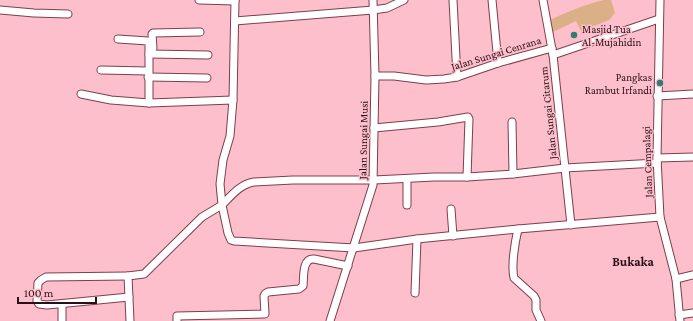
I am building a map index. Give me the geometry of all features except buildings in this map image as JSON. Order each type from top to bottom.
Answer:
[{"type":"street","points":[[199,0],[235,0],[233,100],[230,136],[223,160],[220,184],[222,205],[231,240],[354,248],[418,239],[660,217]]},
{"type":"street","name":"Jalan Sungai Musi","points":[[330,321],[374,180],[375,76],[373,0]]},
{"type":"street","points":[[235,21],[373,10],[387,8],[404,0]]},
{"type":"street","points":[[453,0],[456,77]]},
{"type":"street","points":[[492,0],[498,63]]},
{"type":"street","name":"Jalan Sungai Citarum","points":[[543,0],[552,52],[559,108],[571,225]]},
{"type":"street","name":"Jalan Cempalagi","points":[[660,0],[657,96],[657,160],[660,217],[676,279],[680,318]]},
{"type":"street","points":[[0,10],[68,14]]},
{"type":"street","name":"Jalan Sungai Cenrana","points":[[375,76],[394,76],[426,80],[456,77],[498,63],[552,52],[659,18]]},
{"type":"street","points":[[149,103],[148,74],[152,34],[200,32]]},
{"type":"street","points":[[118,39],[147,41],[151,54]]},
{"type":"street","points":[[151,54],[208,55]]},
{"type":"street","points":[[101,70],[207,78]]},
{"type":"street","points":[[81,94],[111,100],[149,103],[233,100]]},
{"type":"street","points":[[657,96],[693,94]]},
{"type":"street","points":[[374,128],[468,117],[467,176]]},
{"type":"street","points":[[512,122],[513,174]]},
{"type":"street","points":[[129,297],[42,305],[37,301],[38,283],[46,277],[128,276],[144,274],[202,217],[222,205],[241,186],[248,182],[294,180],[374,180],[513,174],[693,157]]},
{"type":"street","points":[[407,179],[407,205]]},
{"type":"street","points":[[451,209],[453,236]]},
{"type":"street","points":[[518,229],[513,264],[514,278],[534,296],[536,300],[536,310],[541,321]]},
{"type":"street","points":[[416,293],[418,239]]},
{"type":"street","points":[[177,321],[177,316],[265,314],[265,294],[268,292],[299,290],[303,286],[305,264],[310,259],[348,266]]},
{"type":"street","points":[[128,276],[130,321]]},
{"type":"street","points":[[676,279],[693,276]]},
{"type":"street","points":[[62,304],[62,321]]},
{"type":"street","points":[[680,318],[693,313]]},
{"type":"shaded area","points":[[604,0],[611,0],[615,13],[609,20],[581,31],[576,21],[553,32],[550,20],[577,8]]},
{"type":"place","name":"Masjid Tua Al-Mujahidin","points":[[574,35]]},
{"type":"place","name":"Pangkas Rambut Irfandi","points":[[660,83]]},
{"type":"district","name":"Bukaka","points":[[633,261]]}]
